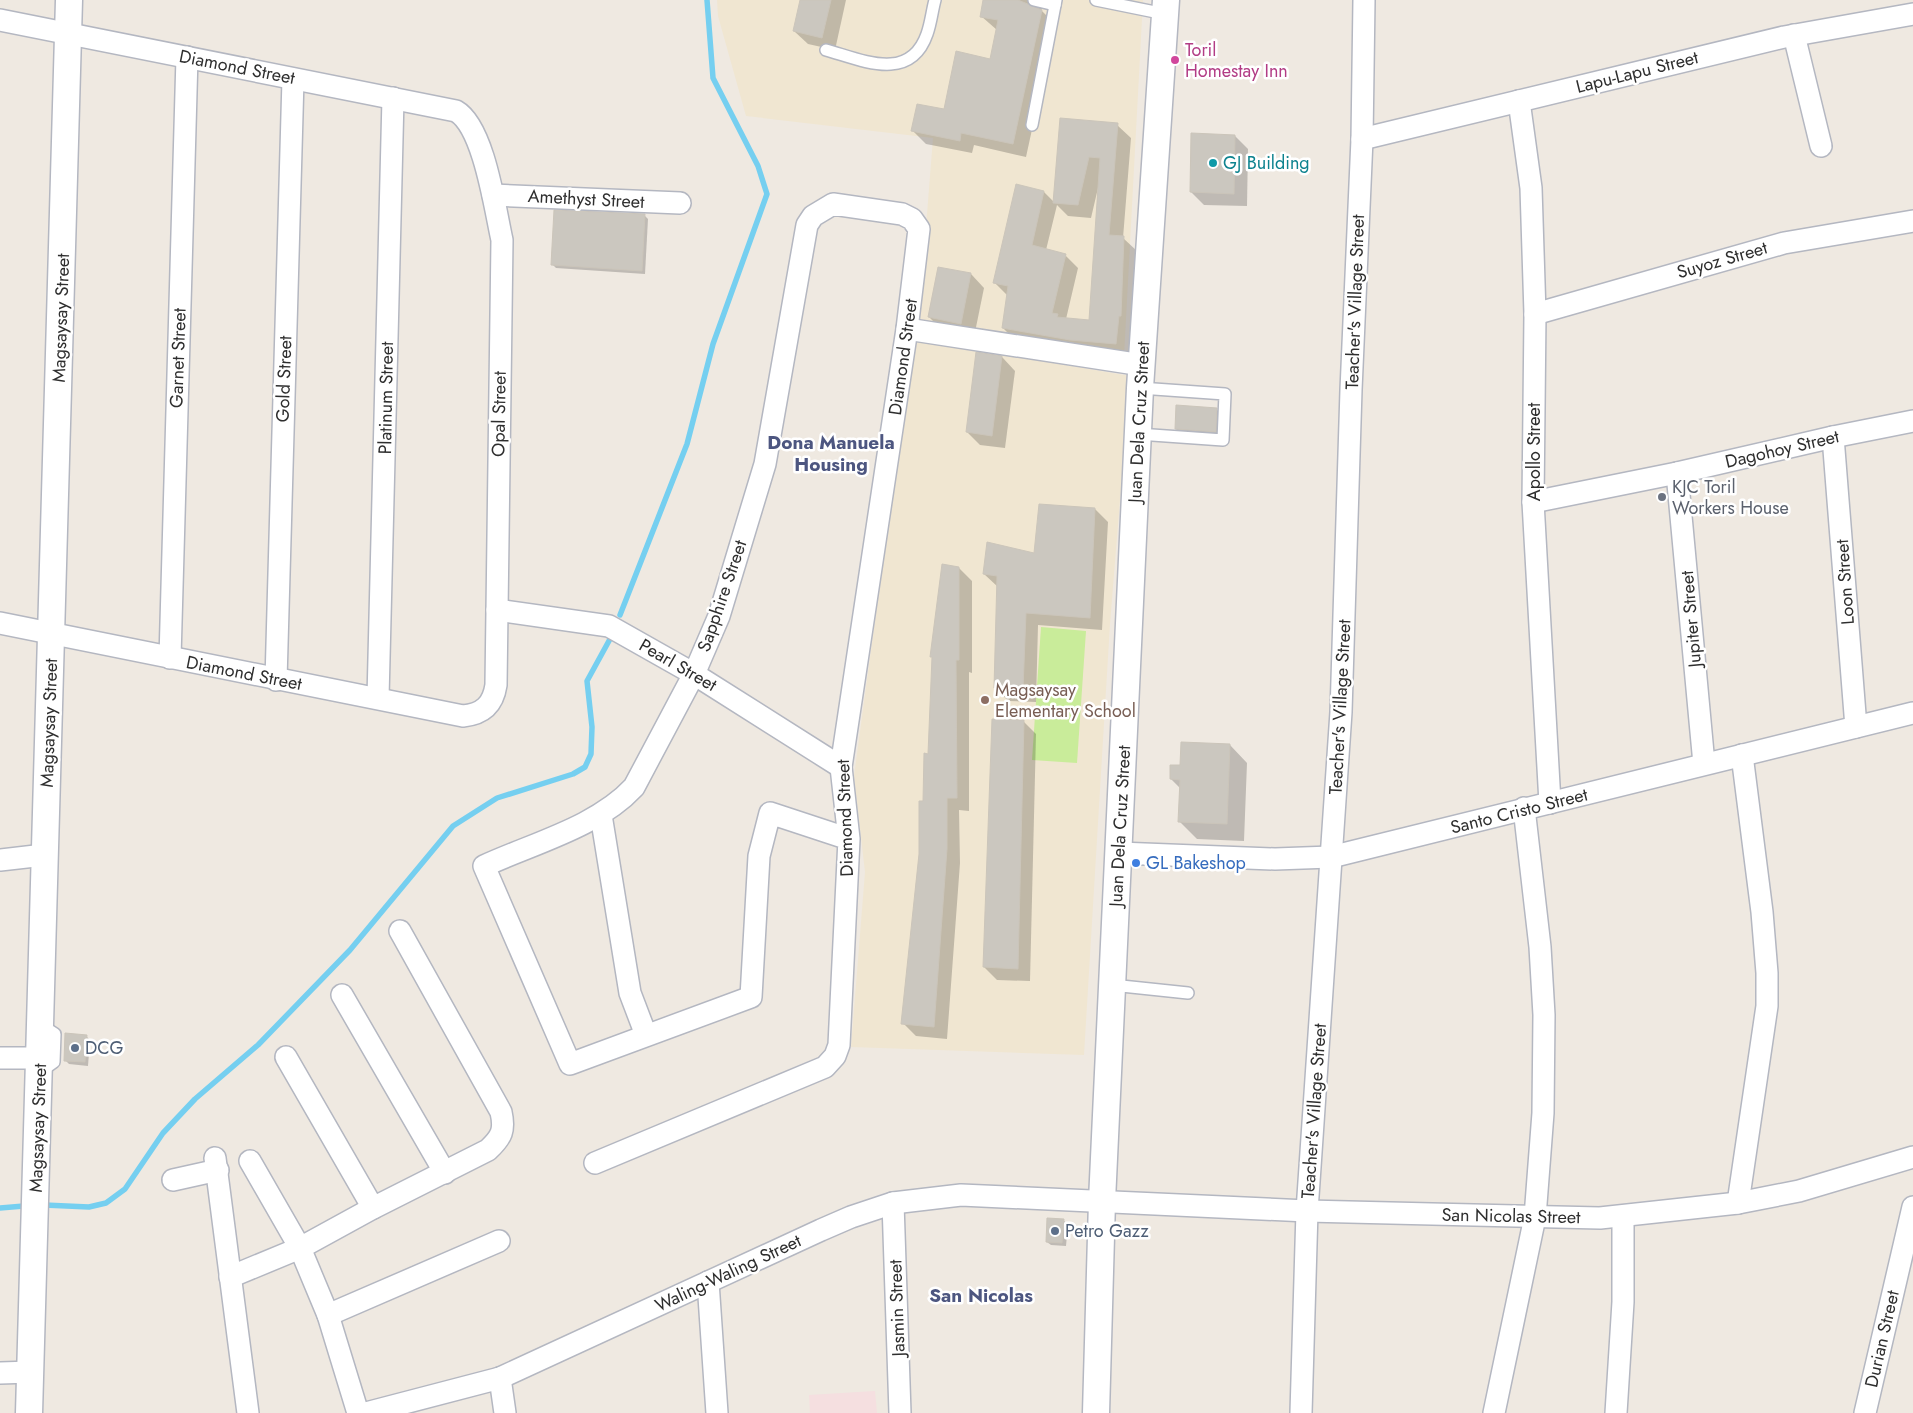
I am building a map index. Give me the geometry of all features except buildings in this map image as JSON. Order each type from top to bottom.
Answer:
[{"type":"street","name":"Magsaysay Street","points":[[29,1413],[70,0]]},
{"type":"street","name":"Teacher's Village Street","points":[[1301,1413],[1307,1212],[1345,624],[1351,390],[1362,139],[1364,0]]},
{"type":"street","name":"Juan Dela Cruz Street","points":[[1096,1413],[1102,1201],[1138,434],[1165,7]]},
{"type":"street","name":"Lapu-Lapu Street","points":[[1362,139],[1794,35],[1913,14]]},
{"type":"street","name":"Diamond Street","points":[[0,20],[456,111],[470,123]]},
{"type":"street","points":[[1794,35],[1821,146]]},
{"type":"street","name":"Garnet Street","points":[[170,658],[187,57]]},
{"type":"street","name":"Gold Street","points":[[276,680],[293,78]]},
{"type":"street","name":"Platinum Street","points":[[378,698],[393,98]]},
{"type":"street","name":"Apollo Street","points":[[1519,101],[1532,188],[1535,314],[1533,502],[1550,803]]},
{"type":"street","name":"Opal Street","points":[[470,123],[478,143],[502,240],[496,685],[494,699],[487,707]]},
{"type":"street","name":"Amethyst Street","points":[[492,195],[680,203]]},
{"type":"street","name":"Sapphire Street","points":[[646,1035],[570,1064],[484,866],[601,815],[620,802],[634,787],[694,674],[719,616],[765,464],[807,225],[818,212],[833,204],[902,214],[912,219],[919,229]]},
{"type":"street","name":"Suyoz Street","points":[[1535,314],[1784,243],[1913,221]]},
{"type":"street","name":"Diamond Street","points":[[595,1163],[800,1079],[825,1067],[836,1056],[839,1045],[849,839],[840,768],[907,329],[919,229]]},
{"type":"street","points":[[907,329],[1141,377]]},
{"type":"street","name":"Dagohoy Street","points":[[1533,502],[1677,474],[1834,437],[1913,421]]},
{"type":"street","name":"Loon Street","points":[[1834,437],[1856,727]]},
{"type":"street","name":"Jupiter Street","points":[[1677,474],[1704,764]]},
{"type":"street","name":"Pearl Street","points":[[497,610],[609,626],[694,674],[840,768]]},
{"type":"street","name":"Diamond Street","points":[[0,623],[276,680],[378,698],[463,716],[477,714],[487,707]]},
{"type":"street","name":"Santo Cristo Street","points":[[1119,853],[1275,859],[1331,857],[1913,713]]},
{"type":"street","points":[[1738,1203],[1766,1006],[1767,973],[1762,912],[1742,755]]},
{"type":"street","points":[[1494,1413],[1534,1217],[1544,1113],[1544,1015],[1540,947],[1524,808]]},
{"type":"street","points":[[601,815],[630,993],[646,1035],[751,997],[759,856],[770,813],[849,839]]},
{"type":"street","points":[[0,860],[44,855]]},
{"type":"street","points":[[230,1277],[300,1248],[373,1208],[488,1150],[500,1139],[504,1127],[501,1112],[400,931]]},
{"type":"street","points":[[342,994],[444,1173]]},
{"type":"street","points":[[286,1056],[373,1208]]},
{"type":"street","points":[[0,1058],[39,1066]]},
{"type":"street","name":"San Nicolas Street","points":[[1102,1201],[1307,1212],[1534,1217],[1623,1216],[1738,1203],[1799,1191],[1913,1157]]},
{"type":"street","points":[[250,1161],[300,1248],[328,1315],[358,1413]]},
{"type":"street","points":[[173,1180],[217,1164],[248,1413]]},
{"type":"street","name":"Waling-Waling Street","points":[[366,1413],[500,1378],[851,1217],[893,1203],[961,1195],[1102,1201]]},
{"type":"street","name":"Jasmin Street","points":[[893,1203],[900,1413]]},
{"type":"street","name":"Durian Street","points":[[1865,1413],[1913,1207]]},
{"type":"street","points":[[1616,1413],[1623,1302],[1623,1216]]},
{"type":"street","points":[[328,1315],[499,1241]]},
{"type":"street","points":[[708,1282],[717,1413]]},
{"type":"street","points":[[0,1372],[31,1372]]},
{"type":"street","points":[[500,1378],[505,1413]]},
{"type":"lane","points":[[826,50],[884,65],[897,65],[911,58],[920,48],[926,35],[935,0]]},
{"type":"lane","points":[[1032,125],[1055,3],[1034,0]]},
{"type":"lane","points":[[1096,0],[1165,7]]},
{"type":"lane","points":[[1138,434],[1222,440],[1225,394],[1141,377]]},
{"type":"lane","points":[[1112,985],[1188,993]]},
{"type":"shaded area","points":[[717,0],[1143,0],[1124,356],[918,328],[933,138],[746,116],[718,16]]},
{"type":"shaded area","name":"Magsaysay Elementary School","points":[[913,339],[1130,376],[1110,624],[1084,1055],[851,1047],[865,872],[854,776]]},
{"type":"shaded area","points":[[875,1391],[877,1413],[810,1413],[809,1395]]},
{"type":"green space","points":[[1041,627],[1086,631],[1077,763],[1032,760]]},
{"type":"waterway","points":[[620,615],[687,444],[713,344],[767,194],[758,166],[713,78],[707,0]]},
{"type":"waterway","points":[[44,1205],[89,1207],[106,1203],[125,1189],[163,1133],[195,1099],[258,1045],[350,950],[453,826],[497,798],[573,774],[585,767],[591,754],[592,727],[587,681],[610,639]]},
{"type":"waterway","points":[[0,1208],[24,1206]]},
{"type":"place","name":"Toril Homestay Inn","points":[[1175,60]]},
{"type":"place","name":"GJ Building","points":[[1213,163]]},
{"type":"place","name":"KJC Toril Workers House","points":[[1662,497]]},
{"type":"place","name":"Magsaysay Elementary School","points":[[985,700]]},
{"type":"place","name":"GL Bakeshop","points":[[1136,863]]},
{"type":"place","name":"DCG","points":[[75,1048]]},
{"type":"place","name":"Petro Gazz","points":[[1055,1231]]},
{"type":"district","name":"Dona Manuela Housing","points":[[831,453]]},
{"type":"district","name":"San Nicolas","points":[[981,1295]]}]
